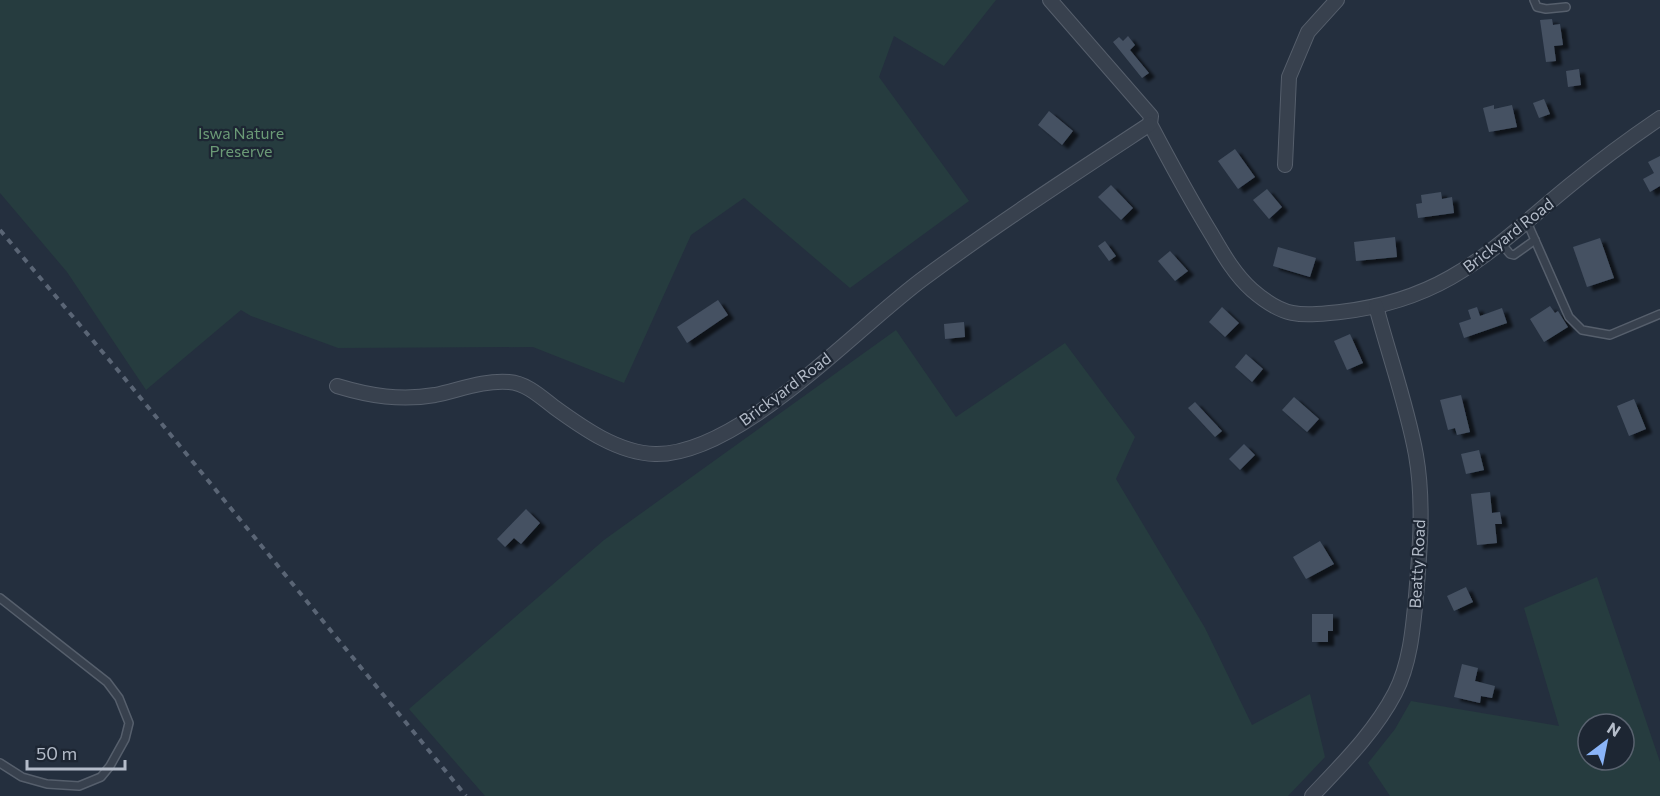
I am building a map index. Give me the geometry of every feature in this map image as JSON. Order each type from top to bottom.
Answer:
[{"type":"street","name":"Brickyard Road","points":[[1050,0],[1151,116],[1150,124],[1187,194],[1226,258],[1252,290],[1269,303],[1294,315],[1376,306],[1407,298],[1467,269],[1502,244],[1570,185],[1660,118]]},
{"type":"street","points":[[1285,165],[1289,77],[1308,32],[1337,0]]},
{"type":"street","name":"Brickyard Road","points":[[337,386],[367,395],[407,398],[433,395],[487,383],[510,382],[526,387],[591,432],[635,451],[658,454],[686,450],[732,429],[766,407],[921,280],[1150,124]]},
{"type":"street","name":"Beatty Road","points":[[1312,796],[1364,739],[1391,701],[1405,665],[1414,614],[1420,514],[1416,455],[1376,306]]},
{"type":"lane","points":[[1534,0],[1537,7],[1546,9],[1566,7]]},
{"type":"lane","points":[[1527,222],[1569,316],[1582,330],[1610,334],[1660,315]]},
{"type":"lane","points":[[1502,244],[1509,254],[1514,255],[1535,240]]},
{"type":"lane","points":[[0,598],[107,682],[119,698],[129,723],[125,739],[110,766],[101,777],[79,786],[47,784],[22,777],[0,763]]},
{"type":"green space","name":"Iswa Nature Preserve","points":[[0,0],[996,0],[944,66],[894,36],[879,77],[969,201],[850,288],[744,198],[691,235],[624,383],[533,347],[338,348],[251,316],[241,310],[146,390],[67,272],[0,193]]},
{"type":"green space","points":[[896,330],[956,417],[1065,343],[1135,437],[1116,479],[1205,628],[1252,725],[1310,694],[1325,757],[1288,796],[485,796],[409,709],[604,540]]},
{"type":"green space","points":[[1597,577],[1660,762],[1660,796],[1390,796],[1368,763],[1395,729],[1411,701],[1559,726],[1524,608]]},
{"type":"building","points":[[1552,19],[1553,25],[1560,24],[1563,45],[1554,46],[1556,61],[1546,62],[1540,20]]},
{"type":"building","points":[[1128,36],[1135,45],[1130,50],[1149,73],[1142,78],[1113,42],[1119,37],[1123,41]]},
{"type":"building","points":[[1579,69],[1581,85],[1568,87],[1566,71]]},
{"type":"building","points":[[1544,99],[1550,114],[1539,118],[1533,103]]},
{"type":"building","points":[[1494,105],[1494,109],[1512,105],[1517,127],[1489,132],[1483,108]]},
{"type":"building","points":[[1049,111],[1073,131],[1062,145],[1038,125]]},
{"type":"building","points":[[1235,149],[1255,177],[1238,189],[1218,161]]},
{"type":"building","points":[[1660,156],[1660,186],[1650,192],[1643,179],[1654,173],[1648,162]]},
{"type":"building","points":[[1111,185],[1133,208],[1121,220],[1098,197]]},
{"type":"building","points":[[1267,189],[1282,207],[1269,219],[1253,200]]},
{"type":"building","points":[[1441,192],[1442,199],[1452,197],[1454,213],[1418,218],[1416,204],[1422,203],[1421,195]]},
{"type":"building","points":[[1395,237],[1397,257],[1356,261],[1354,242]]},
{"type":"building","points":[[1600,238],[1614,278],[1587,287],[1573,247]]},
{"type":"building","points":[[1105,241],[1116,256],[1109,261],[1098,246]]},
{"type":"building","points":[[1278,247],[1316,258],[1310,277],[1273,266]]},
{"type":"building","points":[[1170,251],[1188,271],[1175,281],[1158,261]]},
{"type":"building","points":[[718,300],[728,315],[687,343],[677,327]]},
{"type":"building","points":[[1550,306],[1555,313],[1558,311],[1568,327],[1544,342],[1530,319]]},
{"type":"building","points":[[1222,307],[1239,323],[1225,337],[1209,322]]},
{"type":"building","points":[[1477,307],[1480,316],[1502,308],[1507,323],[1464,338],[1459,323],[1471,319],[1468,310]]},
{"type":"building","points":[[964,322],[965,337],[945,339],[944,324]]},
{"type":"building","points":[[1350,334],[1363,363],[1347,370],[1334,341]]},
{"type":"building","points":[[1246,354],[1263,369],[1252,382],[1235,367]]},
{"type":"building","points":[[1461,395],[1470,432],[1457,435],[1455,428],[1448,430],[1440,400]]},
{"type":"building","points":[[1294,397],[1319,419],[1307,432],[1282,410]]},
{"type":"building","points":[[1634,399],[1646,429],[1629,436],[1617,406]]},
{"type":"building","points":[[1195,402],[1222,431],[1215,437],[1188,408]]},
{"type":"building","points":[[1244,444],[1255,455],[1240,470],[1229,459]]},
{"type":"building","points":[[1479,450],[1484,470],[1466,474],[1461,454]]},
{"type":"building","points":[[1490,492],[1492,513],[1500,512],[1502,524],[1495,524],[1497,543],[1477,545],[1471,494]]},
{"type":"building","points":[[526,509],[540,523],[521,544],[514,538],[505,547],[497,539]]},
{"type":"building","points":[[1320,541],[1334,564],[1306,579],[1293,557]]},
{"type":"building","points":[[1466,587],[1473,602],[1454,611],[1447,596]]},
{"type":"building","points":[[1312,614],[1333,614],[1333,631],[1328,631],[1328,642],[1312,642]]},
{"type":"building","points":[[1462,664],[1478,668],[1475,681],[1495,686],[1492,698],[1481,696],[1480,703],[1454,697]]},
{"type":"railway","points":[[0,230],[121,374],[466,796]]}]
